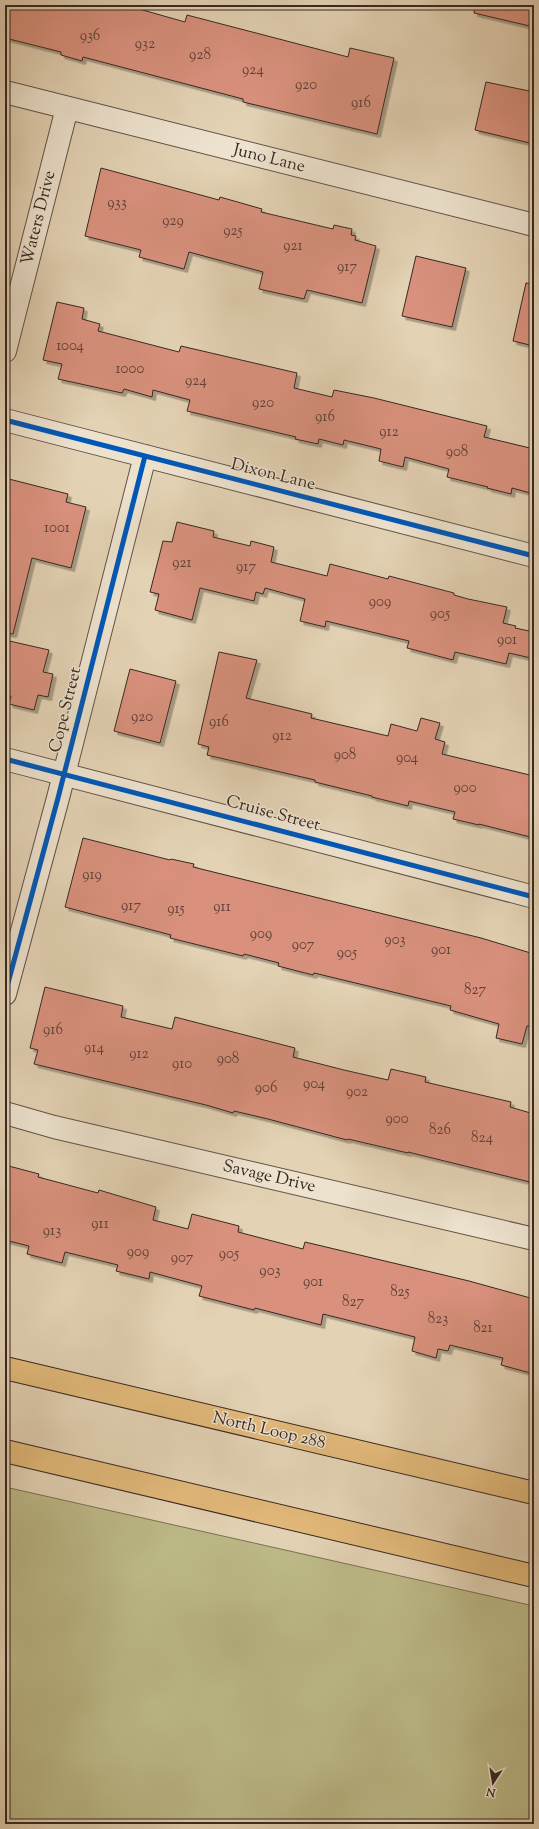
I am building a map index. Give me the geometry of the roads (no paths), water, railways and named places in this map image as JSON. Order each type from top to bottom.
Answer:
[{"type":"highway","name":"North Loop 288","points":[[5,1368],[534,1493]]},
{"type":"highway","points":[[5,1452],[534,1576]]},
{"type":"street","name":"Juno Lane","points":[[5,92],[534,225]]},
{"type":"street","name":"Waters Drive","points":[[5,351],[67,108]]},
{"type":"street","name":"Dixon Lane","points":[[5,420],[534,556]]},
{"type":"street","name":"Cope Street","points":[[5,994],[64,774],[145,456]]},
{"type":"street","name":"Cruise Street","points":[[5,759],[534,897]]},
{"type":"street","name":"Savage Drive","points":[[5,1114],[54,1127],[534,1239]]}]
